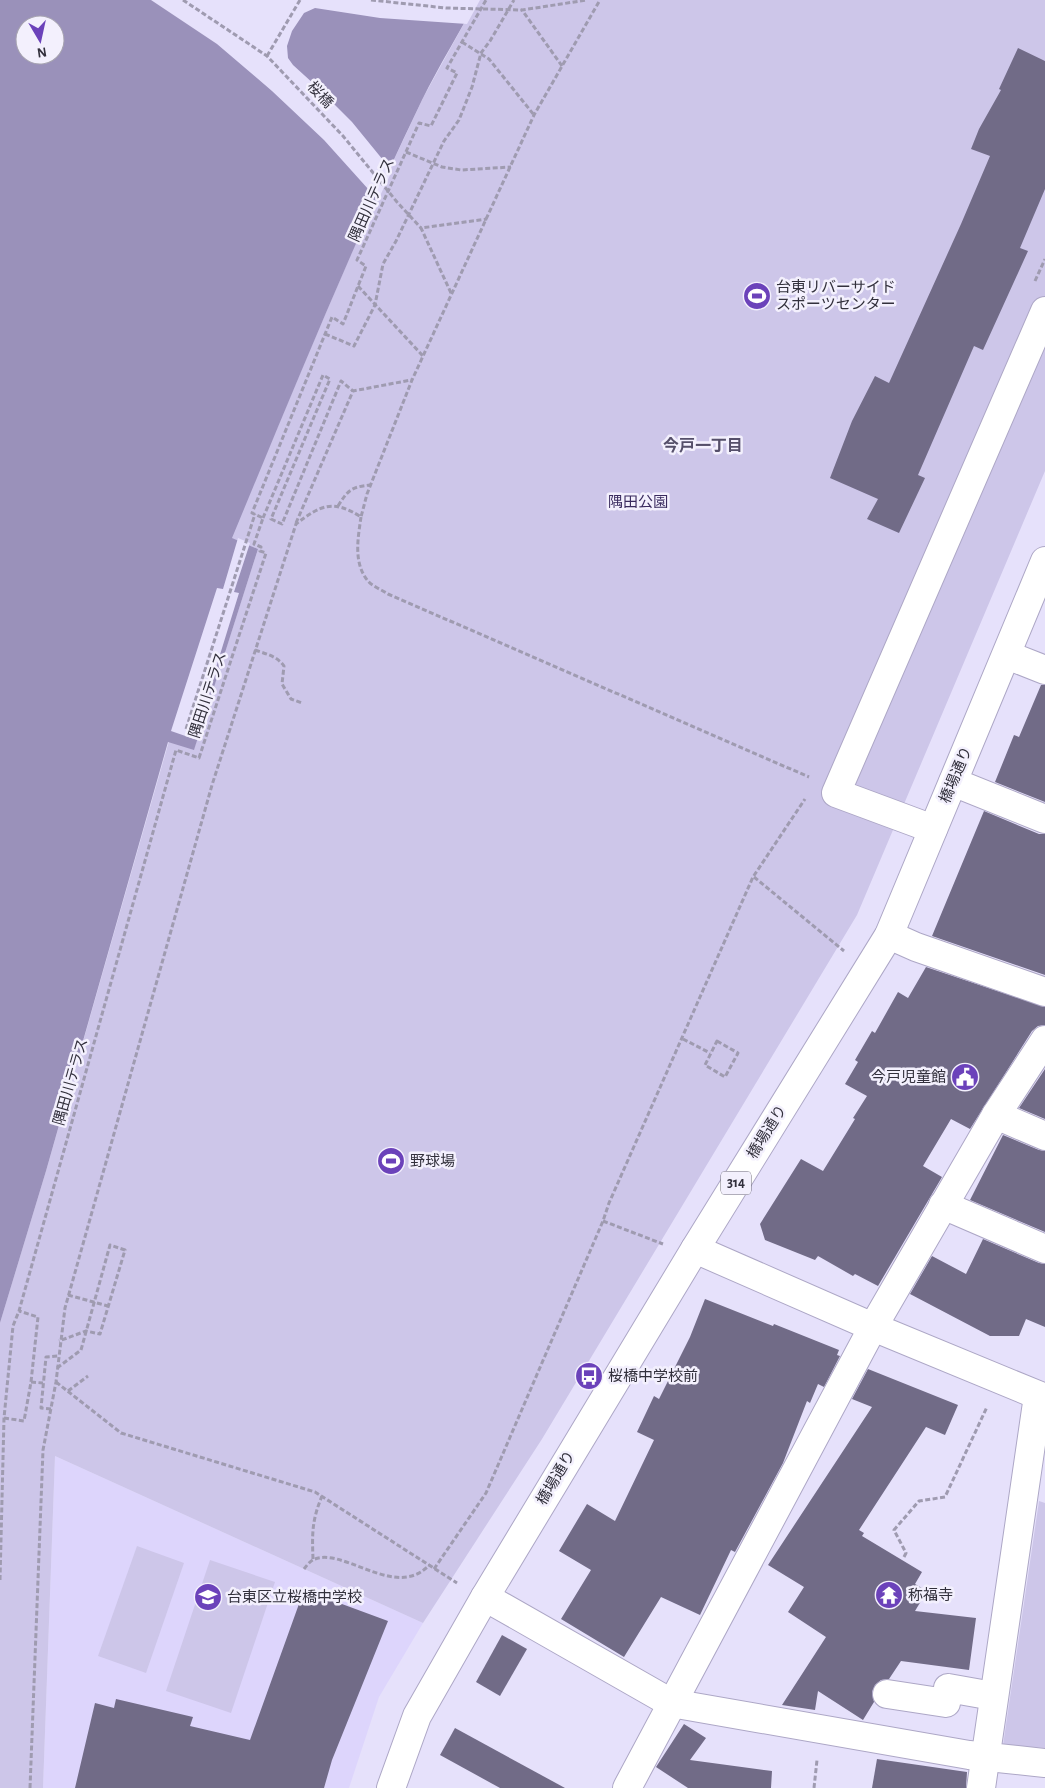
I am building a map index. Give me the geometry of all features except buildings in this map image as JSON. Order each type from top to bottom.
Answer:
[{"type":"street","points":[[933,829],[836,793],[1045,311]]},
{"type":"street","name":"橋場通り","points":[[391,1788],[416,1716],[485,1597],[695,1249],[889,935],[1045,561]]},
{"type":"street","points":[[1007,655],[1045,670]]},
{"type":"street","points":[[953,782],[1045,819]]},
{"type":"street","points":[[889,935],[916,947],[1045,992]]},
{"type":"street","points":[[627,1788],[873,1327],[996,1115],[1045,1040]]},
{"type":"street","points":[[996,1115],[1045,1136]]},
{"type":"street","points":[[943,1206],[1045,1249]]},
{"type":"street","points":[[695,1249],[873,1327],[1042,1397],[993,1696],[981,1788]]},
{"type":"street","points":[[485,1597],[671,1703],[984,1757],[1045,1763]]},
{"type":"street","points":[[887,1694],[946,1703],[948,1688],[993,1696]]},
{"type":"path","name":"桜橋","points":[[183,0],[267,56],[343,136],[420,228],[452,294]]},
{"type":"path","points":[[267,56],[300,0]]},
{"type":"path","points":[[371,0],[446,8],[522,10],[588,0]]},
{"type":"path","name":"隅田川テラス","points":[[186,729],[255,514],[252,513],[325,334],[332,317],[344,324],[366,266],[357,260],[419,123],[431,126],[457,73],[447,68],[486,0]]},
{"type":"path","points":[[325,334],[354,346],[375,305],[383,264],[396,242],[444,140],[459,120],[472,87],[480,53],[490,41],[514,0]]},
{"type":"path","points":[[600,0],[534,115],[412,380],[370,485],[361,517],[357,543],[359,564],[368,582],[388,594],[814,779]]},
{"type":"path","points":[[522,10],[562,66]]},
{"type":"path","points":[[462,42],[489,58],[534,115]]},
{"type":"path","points":[[406,152],[442,167],[461,170],[510,167]]},
{"type":"path","points":[[420,228],[486,219]]},
{"type":"path","points":[[1034,284],[1045,259]]},
{"type":"path","points":[[358,286],[423,356]]},
{"type":"path","points":[[255,514],[263,518],[323,375],[330,379],[271,518],[282,524],[341,381],[353,391]]},
{"type":"path","points":[[353,391],[412,380]]},
{"type":"path","points":[[30,1788],[43,1450],[56,1382],[64,1308],[212,785],[296,524],[353,391]]},
{"type":"path","points":[[338,506],[350,489],[370,485]]},
{"type":"path","points":[[296,524],[320,508],[328,505],[349,509],[361,517]]},
{"type":"path","name":"隅田川テラス","points":[[0,1580],[4,1418],[13,1326],[19,1311],[176,750],[199,758],[266,553],[260,551],[261,547],[254,544],[263,518]]},
{"type":"path","points":[[255,650],[277,658],[280,661],[284,666],[282,684],[291,700],[302,704]]},
{"type":"path","points":[[434,1569],[486,1493],[604,1221],[609,1203],[753,877],[806,795]]},
{"type":"path","points":[[753,877],[844,951]]},
{"type":"path","points":[[682,1039],[710,1052]]},
{"type":"path","points":[[717,1041],[738,1053],[725,1077],[705,1065],[710,1052],[717,1041]]},
{"type":"path","points":[[604,1221],[666,1245]]},
{"type":"path","points":[[57,1369],[81,1350],[86,1331],[110,1244],[125,1250],[100,1334],[86,1331],[59,1341]]},
{"type":"path","points":[[68,1295],[108,1306]]},
{"type":"path","points":[[4,1418],[24,1421],[31,1382],[38,1317],[19,1311]]},
{"type":"path","points":[[51,1409],[41,1408],[46,1356],[58,1356]]},
{"type":"path","points":[[68,1391],[88,1376]]},
{"type":"path","points":[[31,1382],[43,1383]]},
{"type":"path","points":[[56,1382],[121,1433],[315,1492],[460,1585]]},
{"type":"path","points":[[904,1557],[906,1553],[894,1530],[919,1501],[945,1497],[988,1406]]},
{"type":"path","points":[[313,1559],[314,1516],[322,1496]]},
{"type":"path","points":[[304,1569],[313,1559],[322,1557],[338,1559],[380,1574],[402,1577],[417,1575],[430,1565]]},
{"type":"path","points":[[814,1788],[817,1759]]},
{"type":"shaded area","points":[[0,0],[477,0],[422,100],[372,208],[232,538],[258,549],[194,750],[168,742],[46,1171],[0,1323]]},
{"type":"shaded area","name":"台東区立桜橋中学校","points":[[55,1456],[423,1623],[379,1697],[349,1788],[43,1788]]},
{"type":"green space","name":"隅田公園","points":[[477,0],[1045,0],[1045,471],[857,915],[542,1439],[423,1623],[55,1456],[43,1788],[0,1788],[0,1323],[46,1171],[169,741],[194,749],[258,549],[231,538],[367,217],[423,98]]},
{"type":"green space","points":[[1039,1501],[1045,1503],[1045,1748],[1003,1745]]},
{"type":"green space","points":[[137,1546],[184,1563],[146,1673],[98,1656]]},
{"type":"green space","points":[[210,1560],[275,1582],[231,1713],[166,1691]]},
{"type":"pier","points":[[151,0],[480,0],[467,24],[380,18],[315,8],[304,13],[292,31],[287,46],[288,58],[293,65],[352,122],[392,171],[378,200],[324,140],[272,91],[217,44]]},
{"type":"pier","points":[[238,538],[250,543],[234,592],[239,593],[194,739],[171,731],[217,588],[223,589]]},
{"type":"place","name":"台東リバーサイド スポーツセンター","points":[[757,296]]},
{"type":"place","name":"今戸児童館","points":[[965,1077]]},
{"type":"place","name":"野球場","points":[[391,1161]]},
{"type":"place","name":"桜橋中学校前","points":[[589,1376]]},
{"type":"place","name":"称福寺","points":[[889,1595]]},
{"type":"place","name":"台東区立桜橋中学校","points":[[208,1597]]},
{"type":"district","name":"今戸一丁目","points":[[703,446]]}]
